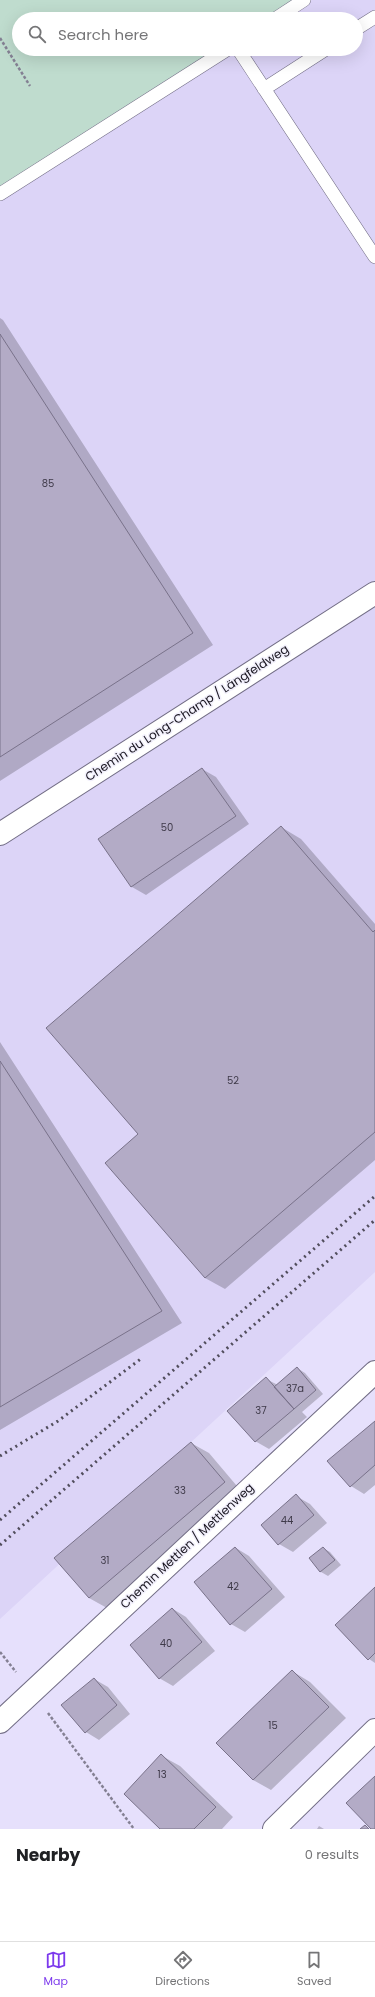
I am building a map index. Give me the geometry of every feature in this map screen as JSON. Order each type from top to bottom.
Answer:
[{"type":"street","name":"Chemin du Long-Champ / Längfeldweg","points":[[0,834],[375,593]]},
{"type":"street","name":"Chemin Mettlen / Mettlenweg","points":[[0,1722],[375,1372]]},
{"type":"street","points":[[274,1829],[375,1730]]},
{"type":"lane","points":[[286,12],[304,0]]},
{"type":"lane","points":[[363,25],[375,17]]},
{"type":"lane","points":[[0,194],[217,56]]},
{"type":"lane","points":[[243,56],[375,257]]},
{"type":"lane","points":[[264,89],[315,56]]},
{"type":"path","points":[[0,38],[30,86]]},
{"type":"path","points":[[0,1652],[20,1677]]},
{"type":"path","points":[[47,1710],[134,1829]]},
{"type":"shaded area","points":[[304,0],[375,0],[375,1272],[0,1619],[0,194],[217,56],[363,56],[363,12],[286,12]]},
{"type":"green space","points":[[0,0],[304,0],[286,12],[12,12],[12,56],[217,56],[0,194]]},
{"type":"building","points":[[0,334],[193,633],[0,757]]},
{"type":"building","points":[[202,768],[236,816],[131,887],[98,839]]},
{"type":"building","points":[[281,826],[373,932],[375,930],[375,1132],[205,1278],[105,1163],[138,1134],[46,1028]]},
{"type":"building","points":[[0,1061],[162,1311],[0,1407]]},
{"type":"building","points":[[297,1367],[316,1390],[294,1409],[274,1387]]},
{"type":"building","points":[[266,1377],[294,1409],[255,1442],[227,1411]]},
{"type":"building","points":[[375,1421],[375,1465],[350,1487],[327,1461]]},
{"type":"building","points":[[191,1442],[225,1482],[89,1598],[54,1558]]},
{"type":"building","points":[[296,1494],[314,1515],[278,1545],[261,1525]]},
{"type":"building","points":[[235,1547],[272,1589],[230,1625],[194,1582]]},
{"type":"building","points":[[323,1547],[335,1560],[320,1572],[309,1558]]},
{"type":"building","points":[[375,1587],[375,1653],[368,1660],[335,1625]]},
{"type":"building","points":[[172,1608],[202,1642],[159,1679],[130,1645]]},
{"type":"building","points":[[292,1670],[329,1707],[253,1780],[216,1743]]},
{"type":"building","points":[[94,1678],[117,1705],[85,1733],[61,1705]]},
{"type":"building","points":[[161,1754],[216,1807],[194,1829],[160,1829],[124,1794]]},
{"type":"building","points":[[375,1776],[375,1829],[371,1829],[346,1803]]},
{"type":"building","points":[[365,1825],[369,1829],[360,1829]]},
{"type":"railway","points":[[0,1520],[375,1196]]},
{"type":"railway","points":[[0,1545],[375,1220]]},
{"type":"railway","points":[[0,1456],[58,1421],[142,1358]]}]
